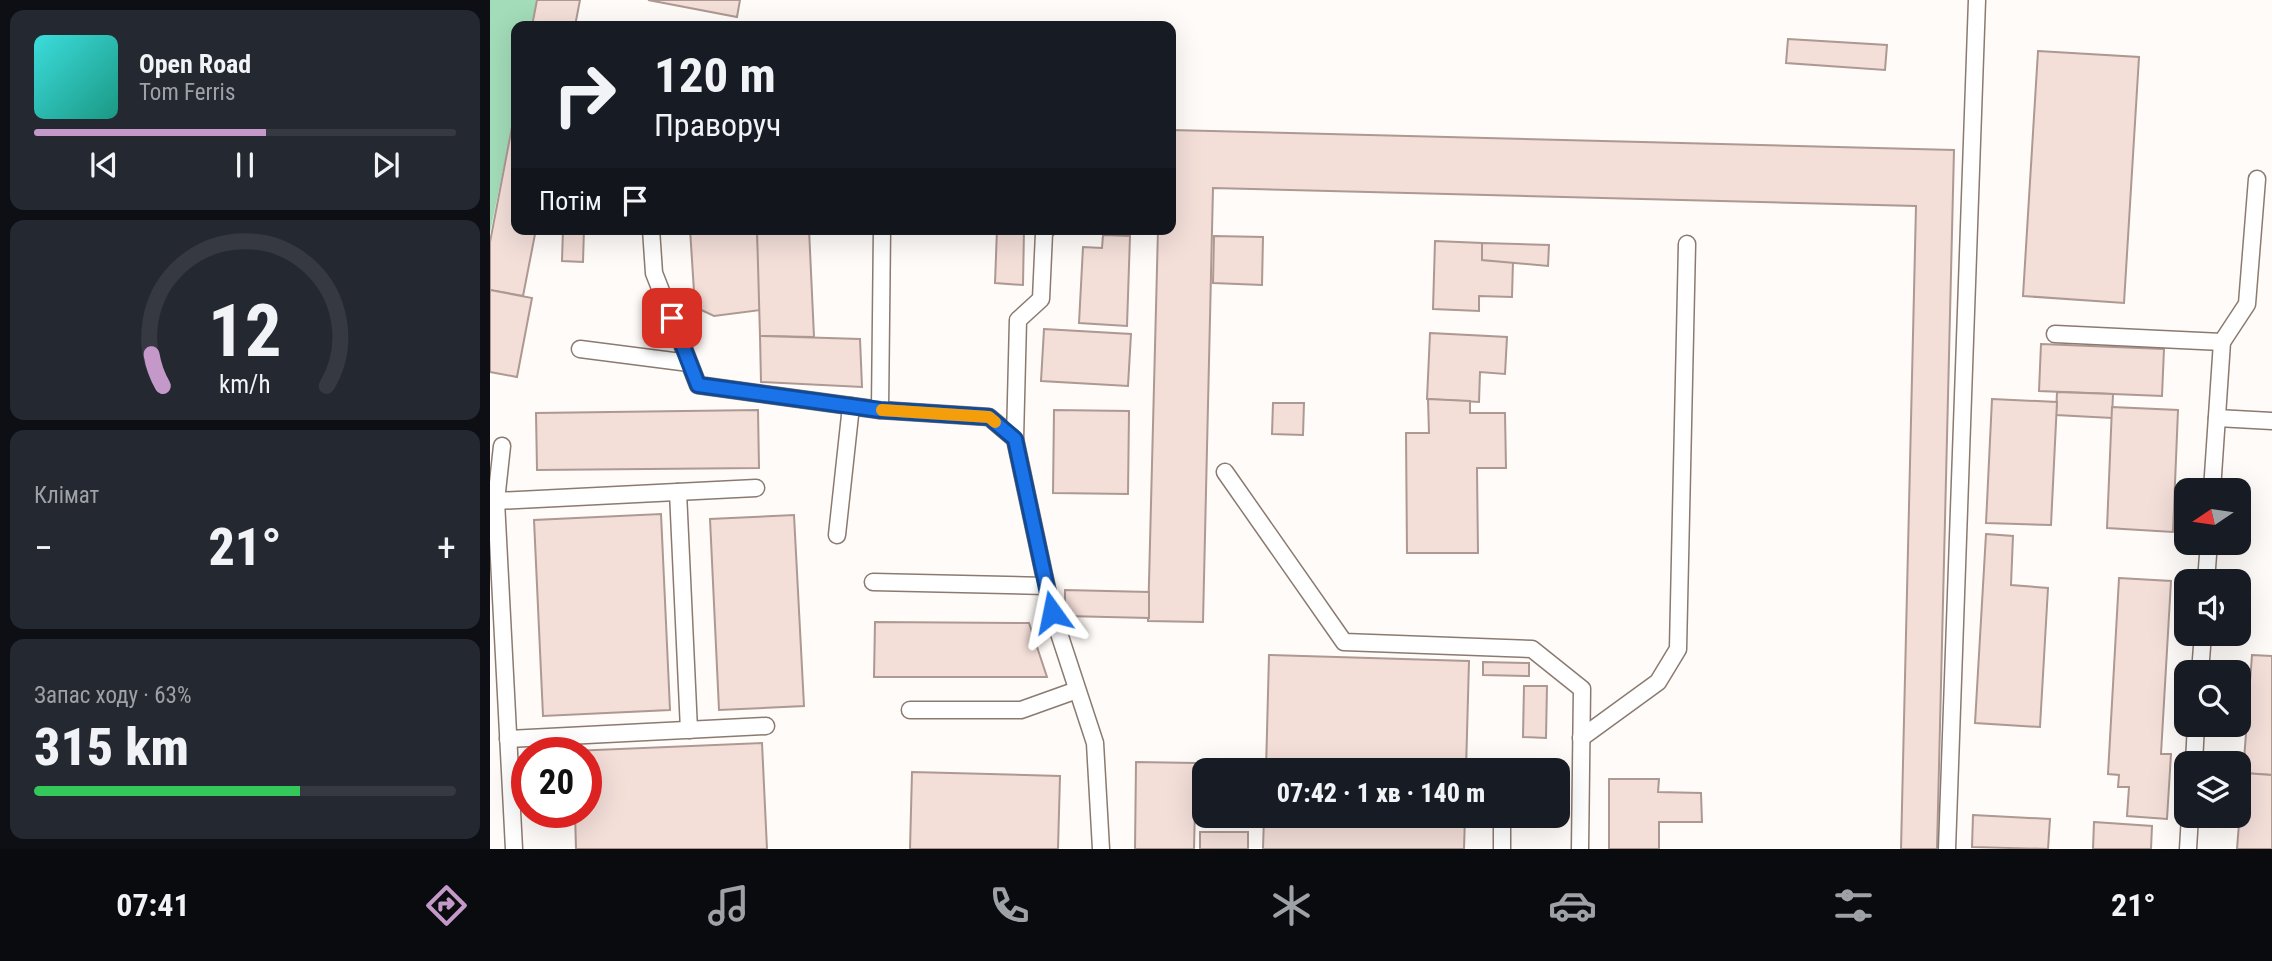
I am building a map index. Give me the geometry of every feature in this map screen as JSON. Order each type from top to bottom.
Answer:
[{"type":"lane","points":[[1947,849],[1977,0]]},
{"type":"lane","points":[[2213,478],[2222,342],[2247,304],[2257,179]]},
{"type":"lane","points":[[651,235],[654,273],[698,385],[880,410],[989,417],[1015,439]]},
{"type":"lane","points":[[880,410],[882,235]]},
{"type":"lane","points":[[1044,235],[1041,299],[1018,320],[1015,439],[1046,586],[1095,743],[1101,849]]},
{"type":"lane","points":[[1581,738],[1658,682],[1678,649],[1687,244]]},
{"type":"lane","points":[[2055,334],[2222,342]]},
{"type":"lane","points":[[580,349],[689,363]]},
{"type":"lane","points":[[837,535],[851,406]]},
{"type":"lane","points":[[2217,418],[2272,421]]},
{"type":"lane","points":[[502,446],[496,501],[514,849]]},
{"type":"lane","points":[[1225,472],[1344,642],[1532,649],[1582,689],[1580,849]]},
{"type":"lane","points":[[496,501],[755,488]]},
{"type":"lane","points":[[678,492],[689,730]]},
{"type":"lane","points":[[873,582],[1046,586]]},
{"type":"lane","points":[[910,710],[1021,710],[1077,690]]},
{"type":"lane","points":[[509,739],[766,726]]},
{"type":"lane","points":[[1502,828],[1502,849]]},
{"type":"lane","points":[[2188,849],[2189,828]]},
{"type":"green space","points":[[490,0],[538,0],[534,21],[511,21],[511,131],[490,233]]},
{"type":"building","points":[[537,0],[580,0],[576,21],[533,21]]},
{"type":"building","points":[[648,0],[740,0],[737,17]]},
{"type":"building","points":[[1788,39],[1887,45],[1885,70],[1786,63]]},
{"type":"building","points":[[2038,51],[2139,57],[2124,303],[2023,296]]},
{"type":"building","points":[[1176,130],[1954,150],[1937,849],[1901,849],[1916,206],[1213,188],[1203,622],[1148,621],[1158,235],[1176,235]]},
{"type":"building","points":[[511,132],[511,235],[535,235],[523,296],[490,290],[490,242]]},
{"type":"building","points":[[563,235],[584,235],[583,262],[562,261]]},
{"type":"building","points":[[690,235],[757,235],[761,310],[714,316],[695,307]]},
{"type":"building","points":[[757,235],[809,235],[814,337],[760,336]]},
{"type":"building","points":[[997,235],[1024,235],[1023,285],[995,283]]},
{"type":"building","points":[[1103,235],[1130,236],[1127,326],[1079,323],[1083,247],[1102,248]]},
{"type":"building","points":[[1214,236],[1263,237],[1262,285],[1213,283]]},
{"type":"building","points":[[1435,241],[1482,243],[1482,260],[1513,261],[1512,297],[1479,296],[1479,311],[1433,309]]},
{"type":"building","points":[[1482,243],[1549,245],[1548,266],[1482,260]]},
{"type":"building","points":[[490,290],[532,298],[517,377],[490,372]]},
{"type":"building","points":[[1044,329],[1131,334],[1128,386],[1041,381]]},
{"type":"building","points":[[1430,333],[1507,337],[1505,374],[1480,372],[1479,402],[1427,399]]},
{"type":"building","points":[[760,336],[860,339],[862,387],[761,382]]},
{"type":"building","points":[[2041,344],[2164,349],[2162,396],[2039,391]]},
{"type":"building","points":[[2057,392],[2113,394],[2112,418],[2056,415]]},
{"type":"building","points":[[1428,399],[1470,401],[1470,413],[1505,413],[1506,468],[1477,468],[1478,553],[1407,553],[1406,433],[1429,433]]},
{"type":"building","points":[[1992,399],[2057,402],[2051,525],[1986,523]]},
{"type":"building","points":[[1273,403],[1304,403],[1303,435],[1272,434]]},
{"type":"building","points":[[2112,407],[2178,410],[2173,532],[2107,528]]},
{"type":"building","points":[[758,410],[759,468],[537,470],[536,413]]},
{"type":"building","points":[[1054,410],[1129,411],[1128,494],[1053,493]]},
{"type":"building","points":[[661,514],[670,710],[543,716],[534,520]]},
{"type":"building","points":[[794,515],[804,706],[719,710],[710,519]]},
{"type":"building","points":[[1986,534],[2013,536],[2011,585],[2048,588],[2040,727],[1975,723]]},
{"type":"building","points":[[2119,578],[2171,581],[2161,754],[2171,754],[2167,819],[2127,816],[2129,787],[2118,787],[2119,775],[2108,774]]},
{"type":"building","points":[[1065,590],[1149,592],[1149,618],[1065,616]]},
{"type":"building","points":[[875,622],[1029,623],[1047,677],[874,677]]},
{"type":"building","points":[[1269,655],[1469,661],[1466,758],[1266,758]]},
{"type":"building","points":[[2252,655],[2272,656],[2272,775],[2251,774],[2251,751],[2245,751],[2246,737],[2251,737]]},
{"type":"building","points":[[1483,662],[1529,663],[1529,676],[1483,675]]},
{"type":"building","points":[[1524,686],[1547,686],[1546,738],[1523,737]]},
{"type":"building","points":[[762,743],[767,849],[576,849],[575,828],[602,828],[602,750]]},
{"type":"building","points":[[1136,762],[1192,763],[1194,849],[1135,849]]},
{"type":"building","points":[[912,772],[1060,776],[1058,849],[910,849]]},
{"type":"building","points":[[2251,774],[2272,775],[2272,849],[2237,849],[2239,828],[2251,828]]},
{"type":"building","points":[[1609,779],[1659,779],[1658,792],[1701,793],[1702,822],[1659,822],[1659,849],[1609,849]]},
{"type":"building","points":[[1973,815],[2050,819],[2048,849],[1972,847]]},
{"type":"building","points":[[2094,822],[2152,826],[2151,849],[2093,849]]},
{"type":"building","points":[[1264,828],[1465,828],[1464,849],[1263,849]]},
{"type":"building","points":[[1200,832],[1248,832],[1248,849],[1200,849]]},
{"type":"slow traffic","points":[[882,410],[989,417],[995,422]]},
{"type":"route","points":[[672,318],[698,385],[880,410],[989,417],[1015,439],[1052,612]]}]
